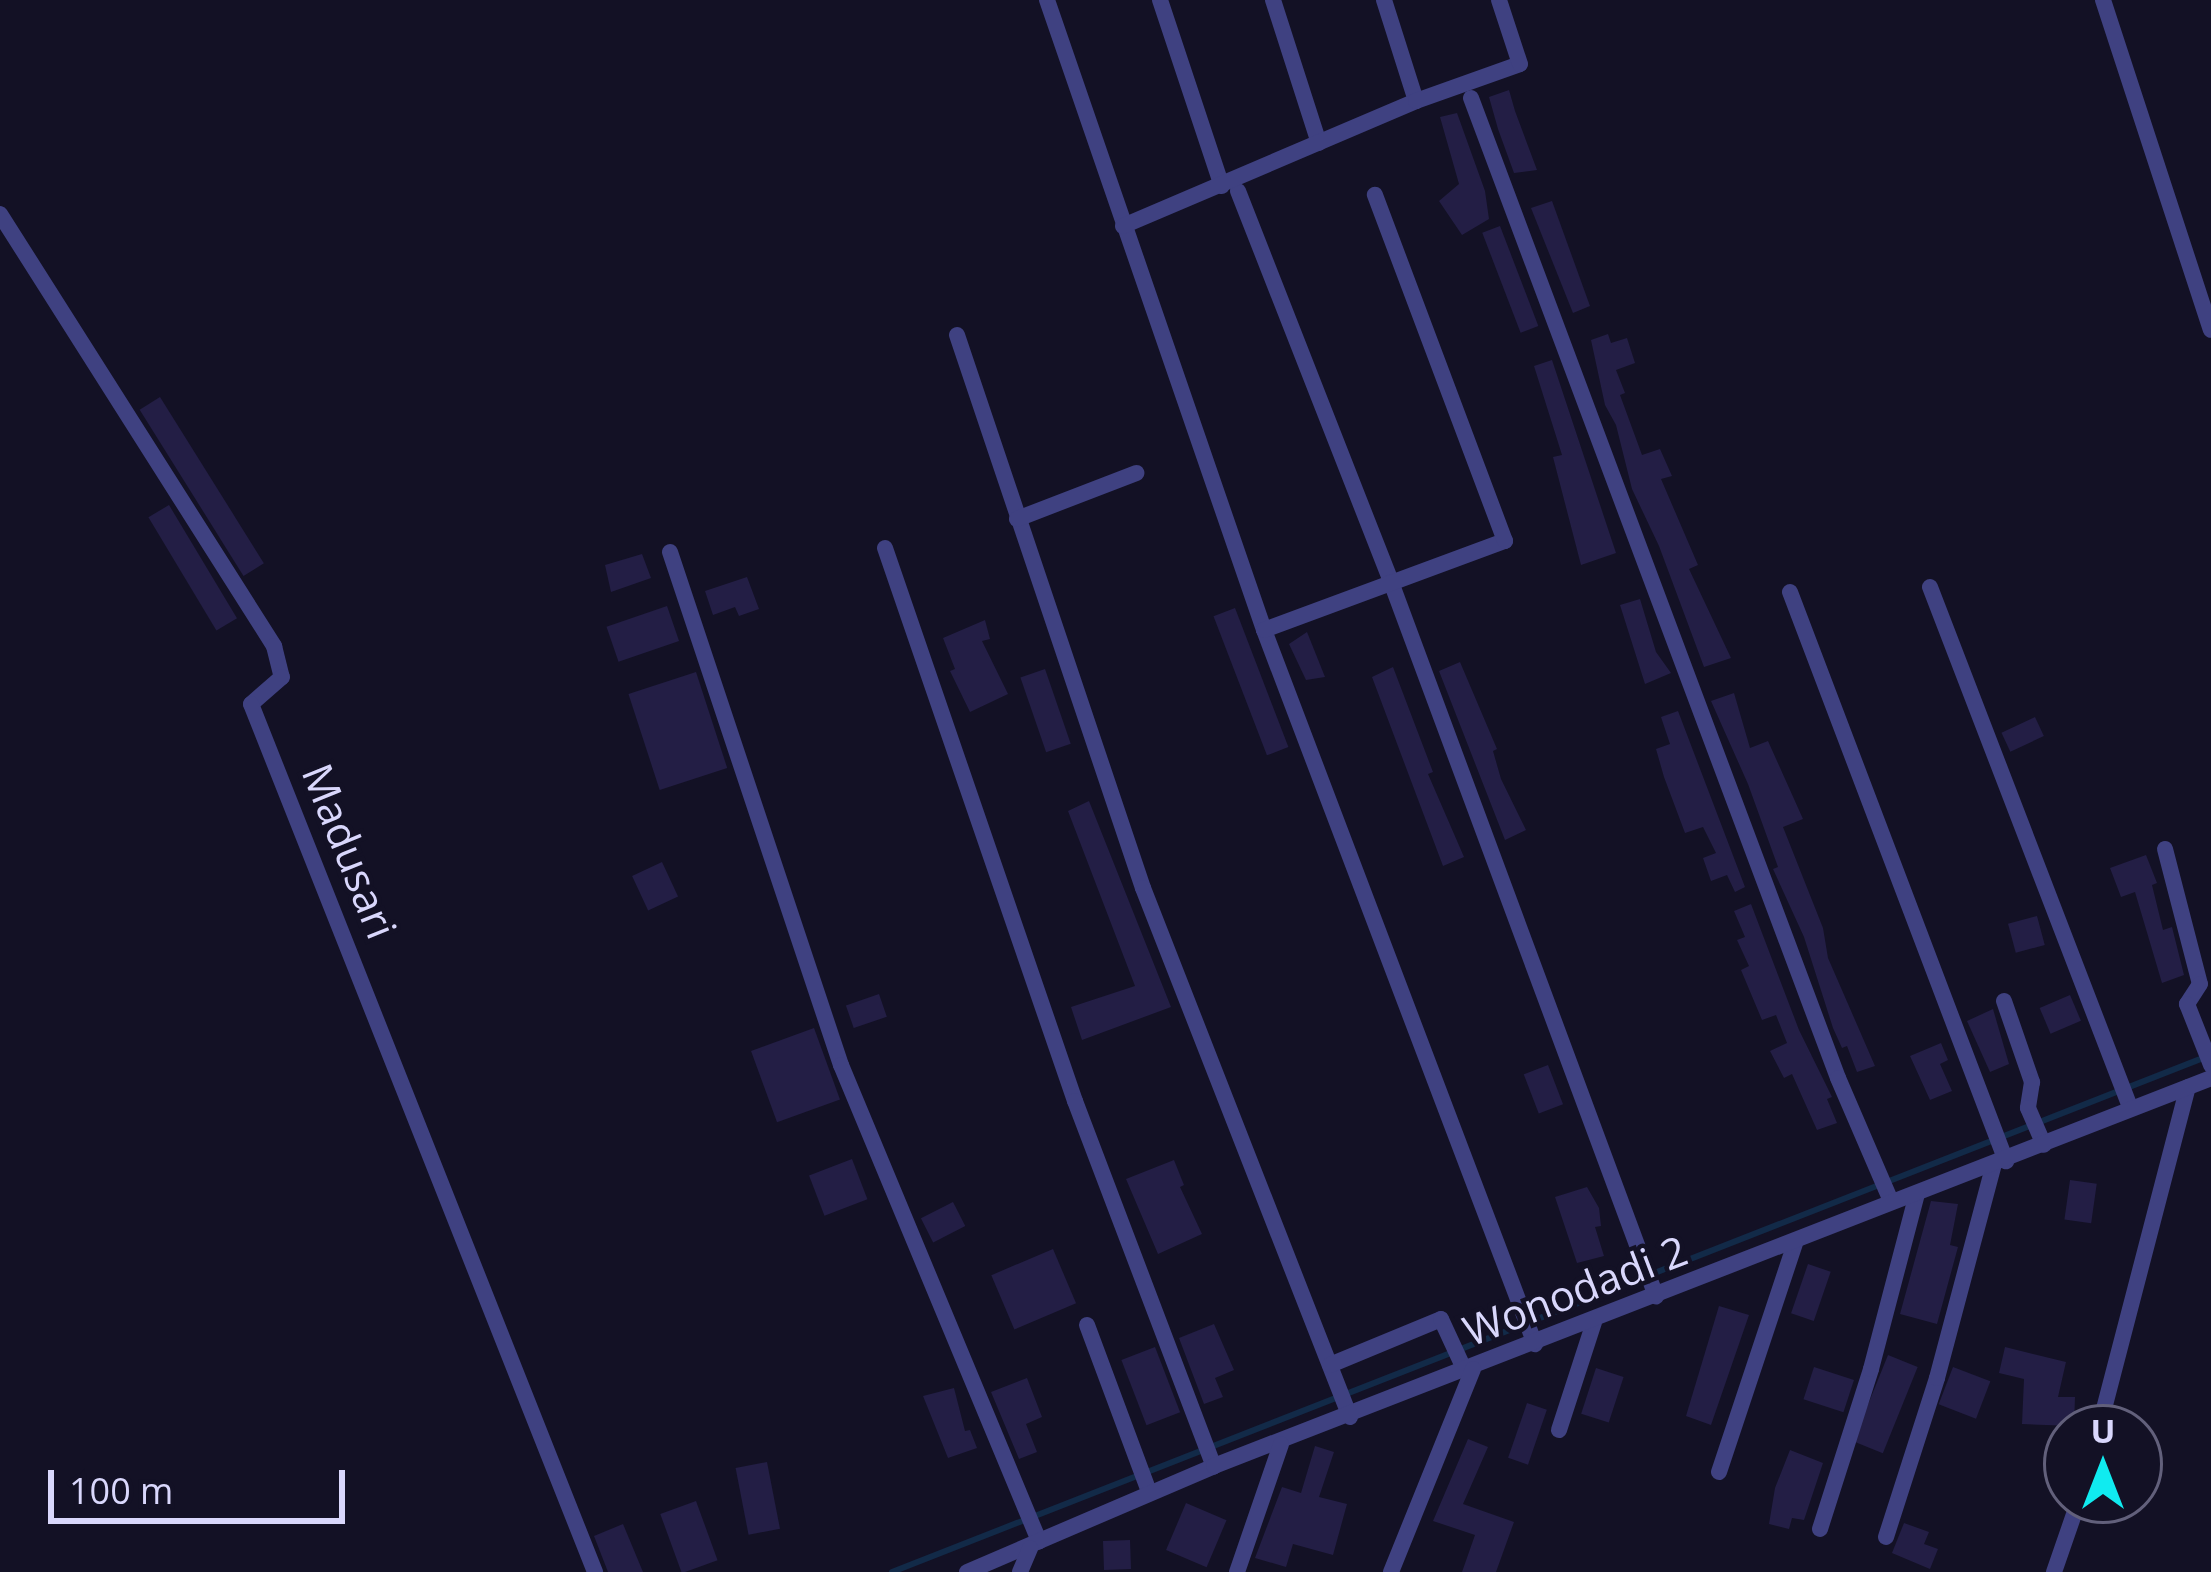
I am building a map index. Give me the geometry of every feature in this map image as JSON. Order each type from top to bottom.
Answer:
[{"type":"street","points":[[1047,0],[1264,630],[1530,1332]]},
{"type":"street","points":[[1160,0],[1230,188],[1391,582],[1650,1281]]},
{"type":"street","points":[[1273,0],[1319,143]]},
{"type":"street","points":[[1384,0],[1416,101]]},
{"type":"street","points":[[1123,226],[1230,188],[1416,101],[1520,64],[1499,0]]},
{"type":"street","points":[[2103,0],[2211,330]]},
{"type":"street","points":[[1472,98],[1838,1078],[1889,1196]]},
{"type":"street","points":[[1264,630],[1505,541],[1375,196]]},
{"type":"street","name":"Madusari","points":[[0,214],[274,646],[282,677],[251,704],[595,1572]]},
{"type":"street","points":[[957,335],[1143,888],[1348,1412]]},
{"type":"street","points":[[1017,519],[1136,473]]},
{"type":"street","points":[[885,548],[1076,1101],[1211,1454]]},
{"type":"street","points":[[670,552],[841,1065],[1032,1533],[1020,1572]]},
{"type":"street","points":[[1930,587],[2126,1095]]},
{"type":"street","points":[[1790,592],[1998,1153],[1886,1538]]},
{"type":"street","points":[[2165,849],[2200,984],[2187,1004],[2209,1059]]},
{"type":"street","points":[[2004,1000],[2032,1082],[2028,1108],[2040,1136]]},
{"type":"street","name":"Wonodadi 2","points":[[967,1572],[1032,1533],[1211,1454],[1281,1444],[1348,1412],[1466,1367],[1530,1332],[1594,1322],[1650,1281],[1795,1244],[1889,1196],[1917,1194],[2126,1095],[2188,1087],[2211,1078]]},
{"type":"street","points":[[2105,1404],[2188,1087]]},
{"type":"street","points":[[1820,1529],[1871,1370],[1917,1194]]},
{"type":"street","points":[[1719,1472],[1795,1244]]},
{"type":"street","points":[[1330,1365],[1442,1319],[1466,1367],[1391,1572]]},
{"type":"street","points":[[1559,1430],[1594,1322]]},
{"type":"street","points":[[1087,1325],[1145,1481]]},
{"type":"street","points":[[1237,1572],[1281,1444]]},
{"type":"street","points":[[2054,1572],[2071,1524]]},
{"type":"building","points":[[1509,90],[1537,170],[1514,173],[1498,129],[1489,97]]},
{"type":"building","points":[[1457,113],[1485,191],[1489,219],[1462,235],[1439,201],[1459,184],[1440,117]]},
{"type":"building","points":[[1552,201],[1590,306],[1573,313],[1531,208]]},
{"type":"building","points":[[1500,226],[1538,326],[1521,333],[1482,233]]},
{"type":"building","points":[[1608,334],[1611,343],[1627,338],[1635,363],[1616,370],[1625,393],[1620,395],[1642,455],[1660,449],[1672,476],[1661,479],[1698,565],[1689,569],[1731,658],[1704,667],[1659,546],[1632,489],[1616,425],[1605,405],[1591,340]]},
{"type":"building","points":[[1552,360],[1616,553],[1581,565],[1553,457],[1562,455],[1534,366]]},
{"type":"building","points":[[160,397],[264,563],[244,576],[140,410]]},
{"type":"building","points":[[169,505],[237,618],[216,631],[148,517]]},
{"type":"building","points":[[642,554],[651,578],[611,592],[605,565]]},
{"type":"building","points":[[747,577],[759,609],[739,616],[735,607],[713,615],[705,591]]},
{"type":"building","points":[[1640,599],[1656,652],[1671,673],[1645,684],[1620,605]]},
{"type":"building","points":[[667,606],[679,641],[619,662],[606,627]]},
{"type":"building","points":[[1235,608],[1288,747],[1267,755],[1214,616]]},
{"type":"building","points":[[985,620],[990,639],[982,641],[1008,694],[970,712],[950,671],[955,669],[943,638]]},
{"type":"building","points":[[1307,632],[1325,677],[1306,680],[1289,644]]},
{"type":"building","points":[[1460,662],[1497,749],[1493,751],[1501,779],[1526,830],[1505,840],[1439,671]]},
{"type":"building","points":[[1393,667],[1433,772],[1428,774],[1464,857],[1443,866],[1372,677]]},
{"type":"building","points":[[1045,669],[1071,744],[1046,752],[1020,677]]},
{"type":"building","points":[[696,672],[727,768],[660,790],[628,694]]},
{"type":"building","points":[[1734,693],[1750,748],[1768,741],[1803,819],[1783,827],[1823,928],[1828,958],[1875,1066],[1857,1072],[1847,1046],[1842,1048],[1833,1028],[1804,937],[1773,869],[1778,867],[1748,784],[1711,701]]},
{"type":"building","points":[[1678,711],[1745,887],[1735,892],[1727,875],[1711,881],[1703,858],[1716,853],[1703,827],[1685,833],[1664,777],[1656,749],[1670,744],[1661,717]]},
{"type":"building","points":[[2035,717],[2044,736],[2010,752],[2001,733]]},
{"type":"building","points":[[1089,801],[1171,1007],[1082,1040],[1071,1007],[1135,986],[1068,811]]},
{"type":"building","points":[[2146,855],[2157,883],[2152,885],[2163,930],[2172,927],[2184,975],[2162,983],[2135,892],[2121,897],[2110,868]]},
{"type":"building","points":[[662,862],[678,896],[648,910],[632,876]]},
{"type":"building","points":[[1751,904],[1799,1030],[1832,1097],[1827,1099],[1837,1123],[1817,1130],[1792,1074],[1784,1078],[1770,1051],[1787,1043],[1776,1015],[1762,1020],[1741,970],[1749,966],[1737,940],[1745,937],[1734,911]]},
{"type":"building","points":[[2037,916],[2045,945],[2016,953],[2008,924]]},
{"type":"building","points":[[879,994],[887,1017],[854,1028],[846,1005]]},
{"type":"building","points":[[2070,995],[2081,1021],[2051,1034],[2040,1008]]},
{"type":"building","points":[[1993,1009],[2009,1064],[1990,1072],[1967,1021]]},
{"type":"building","points":[[814,1028],[840,1099],[777,1122],[751,1051]]},
{"type":"building","points":[[1941,1043],[1948,1060],[1940,1064],[1952,1091],[1930,1100],[1910,1056]]},
{"type":"building","points":[[1548,1065],[1563,1104],[1539,1114],[1524,1074]]},
{"type":"building","points":[[852,1159],[867,1199],[824,1216],[809,1175]]},
{"type":"building","points":[[1174,1160],[1184,1185],[1180,1187],[1202,1234],[1158,1254],[1126,1179]]},
{"type":"building","points":[[2070,1180],[2097,1184],[2091,1223],[2064,1220]]},
{"type":"building","points":[[1587,1187],[1599,1208],[1601,1226],[1595,1227],[1604,1256],[1577,1263],[1555,1197]]},
{"type":"building","points":[[1931,1201],[1958,1204],[1950,1245],[1958,1247],[1937,1324],[1900,1314]]},
{"type":"building","points":[[953,1202],[965,1226],[933,1242],[921,1218]]},
{"type":"building","points":[[1053,1249],[1076,1303],[1014,1329],[991,1275]]},
{"type":"building","points":[[1808,1264],[1831,1272],[1814,1321],[1791,1313]]},
{"type":"building","points":[[1719,1306],[1749,1315],[1711,1425],[1686,1416]]},
{"type":"building","points":[[1214,1324],[1234,1370],[1215,1378],[1223,1397],[1204,1404],[1179,1338]]},
{"type":"building","points":[[1155,1347],[1180,1412],[1146,1425],[1121,1360]]},
{"type":"building","points":[[2005,1347],[2066,1362],[2058,1397],[2075,1397],[2075,1404],[2043,1404],[2043,1425],[2022,1424],[2024,1379],[1999,1373]]},
{"type":"building","points":[[1888,1355],[1918,1367],[1883,1453],[1853,1441]]},
{"type":"building","points":[[1814,1367],[1854,1380],[1843,1412],[1803,1399]]},
{"type":"building","points":[[1953,1367],[1990,1381],[1976,1419],[1939,1404]]},
{"type":"building","points":[[1596,1368],[1624,1377],[1609,1423],[1581,1414]]},
{"type":"building","points":[[1027,1378],[1042,1417],[1026,1424],[1037,1452],[1019,1459],[991,1392]]},
{"type":"building","points":[[954,1388],[965,1431],[970,1430],[977,1448],[948,1458],[923,1396]]},
{"type":"building","points":[[1527,1403],[1547,1410],[1528,1465],[1508,1458]]},
{"type":"building","points":[[1468,1439],[1488,1447],[1463,1504],[1514,1522],[1496,1572],[1462,1572],[1475,1535],[1433,1521]]},
{"type":"building","points":[[1315,1446],[1334,1452],[1319,1497],[1347,1504],[1333,1555],[1293,1544],[1286,1567],[1255,1558],[1282,1487],[1301,1493]]},
{"type":"building","points":[[1790,1450],[1823,1463],[1804,1520],[1792,1518],[1789,1529],[1769,1524],[1775,1488]]},
{"type":"building","points":[[767,1462],[780,1529],[749,1535],[736,1468]]},
{"type":"building","points":[[696,1501],[718,1560],[681,1572],[660,1514]]},
{"type":"building","points":[[1186,1503],[1227,1520],[1207,1567],[1166,1550]]},
{"type":"building","points":[[1904,1523],[1929,1532],[1924,1544],[1938,1549],[1930,1569],[1892,1553]]},
{"type":"building","points":[[623,1524],[643,1572],[608,1572],[594,1536]]},
{"type":"building","points":[[1130,1540],[1131,1569],[1104,1570],[1103,1541]]},
{"type":"waterway","points":[[892,1572],[2208,1056]]}]
